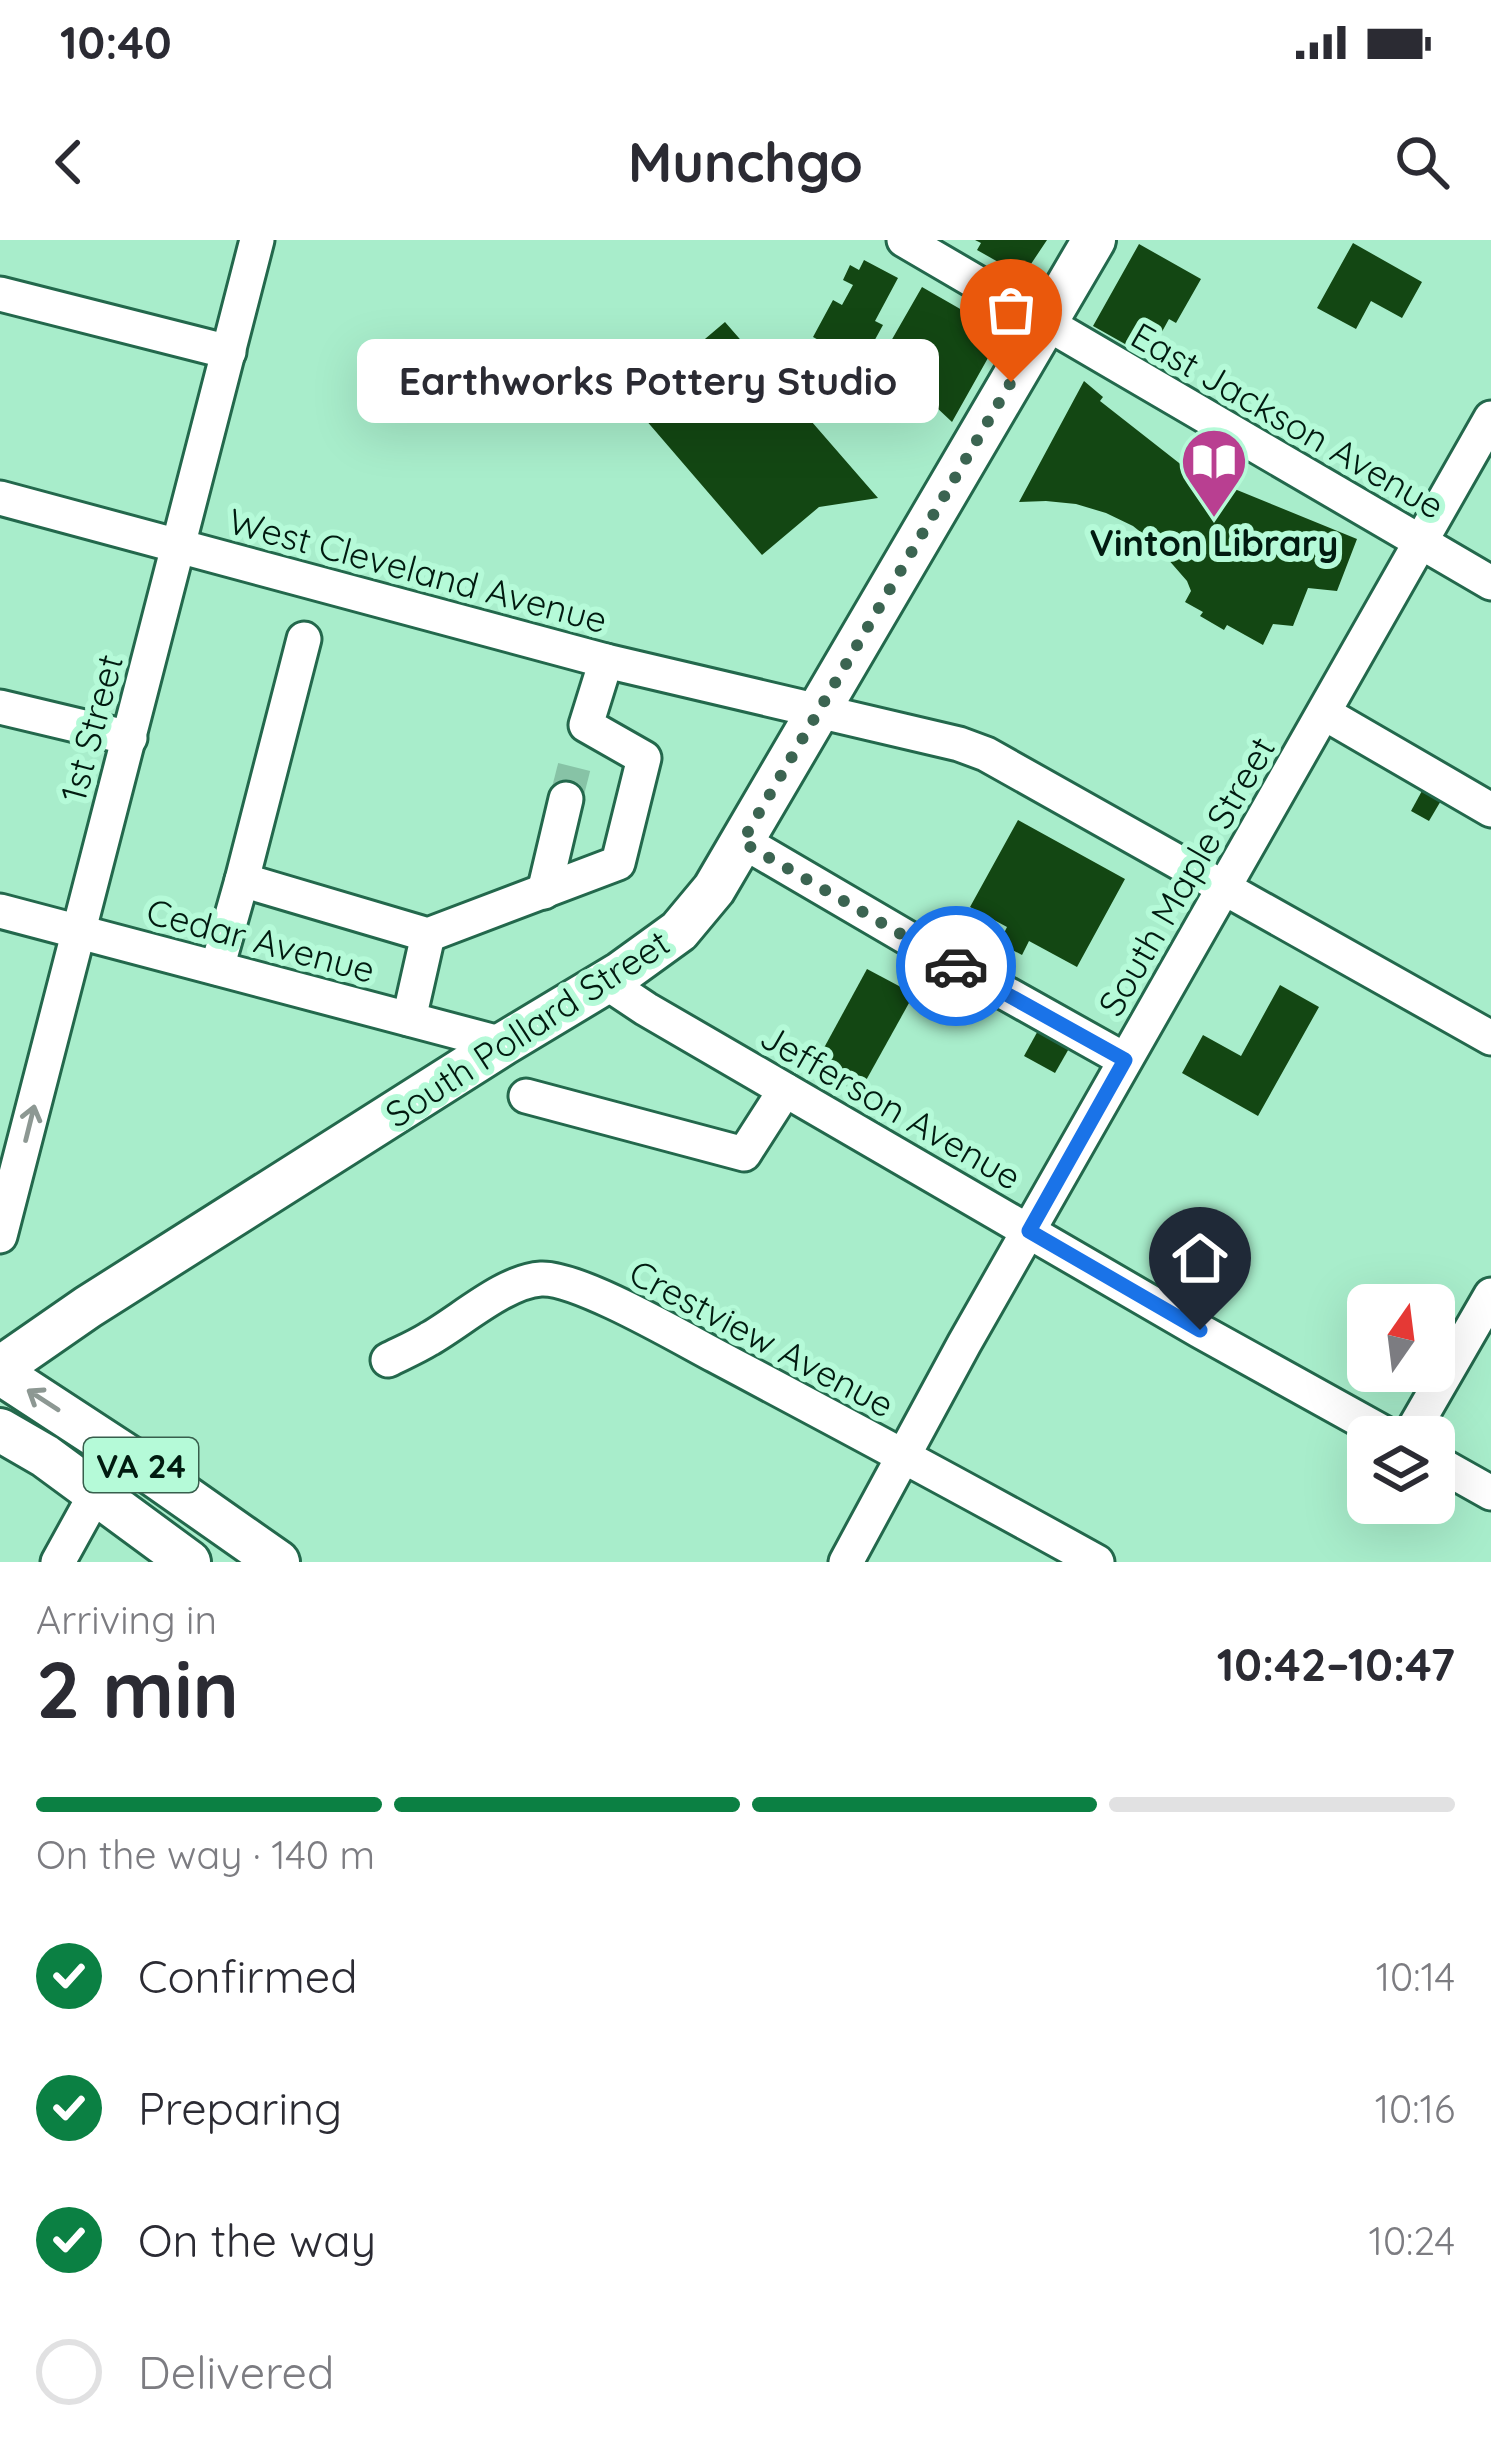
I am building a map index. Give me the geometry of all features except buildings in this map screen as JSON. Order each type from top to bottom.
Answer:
[{"type":"main road","name":"South Pollard Street","points":[[0,1371],[88,1306],[621,973],[679,931],[714,889],[1094,240]]},
{"type":"main road","name":"VA 24","points":[[0,1371],[278,1562]]},
{"type":"main road","name":"VA 24","points":[[0,1430],[44,1456],[189,1562]]},
{"type":"street","name":"1st Street","points":[[0,1237],[256,240]]},
{"type":"street","name":"East Jackson Avenue","points":[[904,240],[1491,583]]},
{"type":"street","points":[[0,294],[229,352]]},
{"type":"street","name":"South Maple Street","points":[[846,1562],[1491,418]]},
{"type":"street","name":"West Cleveland Avenue","points":[[0,498],[605,661],[959,744],[986,754],[1491,1039]]},
{"type":"street","points":[[218,968],[304,639]]},
{"type":"street","points":[[242,880],[428,935],[618,863],[644,758],[582,739],[605,661]]},
{"type":"street","points":[[0,706],[130,738]]},
{"type":"street","points":[[1324,713],[1491,810]]},
{"type":"street","points":[[544,892],[566,799]]},
{"type":"street","points":[[742,842],[1125,1060]]},
{"type":"street","name":"Cedar Avenue","points":[[0,911],[503,1044]]},
{"type":"street","points":[[409,1019],[428,935]]},
{"type":"street","name":"Jefferson Avenue","points":[[604,981],[1353,1416]]},
{"type":"street","points":[[526,1096],[744,1154],[785,1090]]},
{"type":"street","name":"Crestview Avenue","points":[[388,1360],[528,1280],[567,1281],[673,1333],[1096,1562]]},
{"type":"street","points":[[1421,1416],[1491,1295]]},
{"type":"street","points":[[58,1562],[95,1495],[128,1456]]},
{"type":"street","points":[[1455,1473],[1491,1493]]},
{"type":"tunnel","points":[[566,799],[578,752]]},
{"type":"way so far","points":[[956,966],[742,842],[1011,382]]},
{"type":"place","name":"Earthworks Pottery Studio","points":[[1011,382]]},
{"type":"place","name":"Vinton Library","points":[[1214,520]]},
{"type":"route","points":[[956,966],[1125,1060],[1029,1231],[1200,1330]]}]
